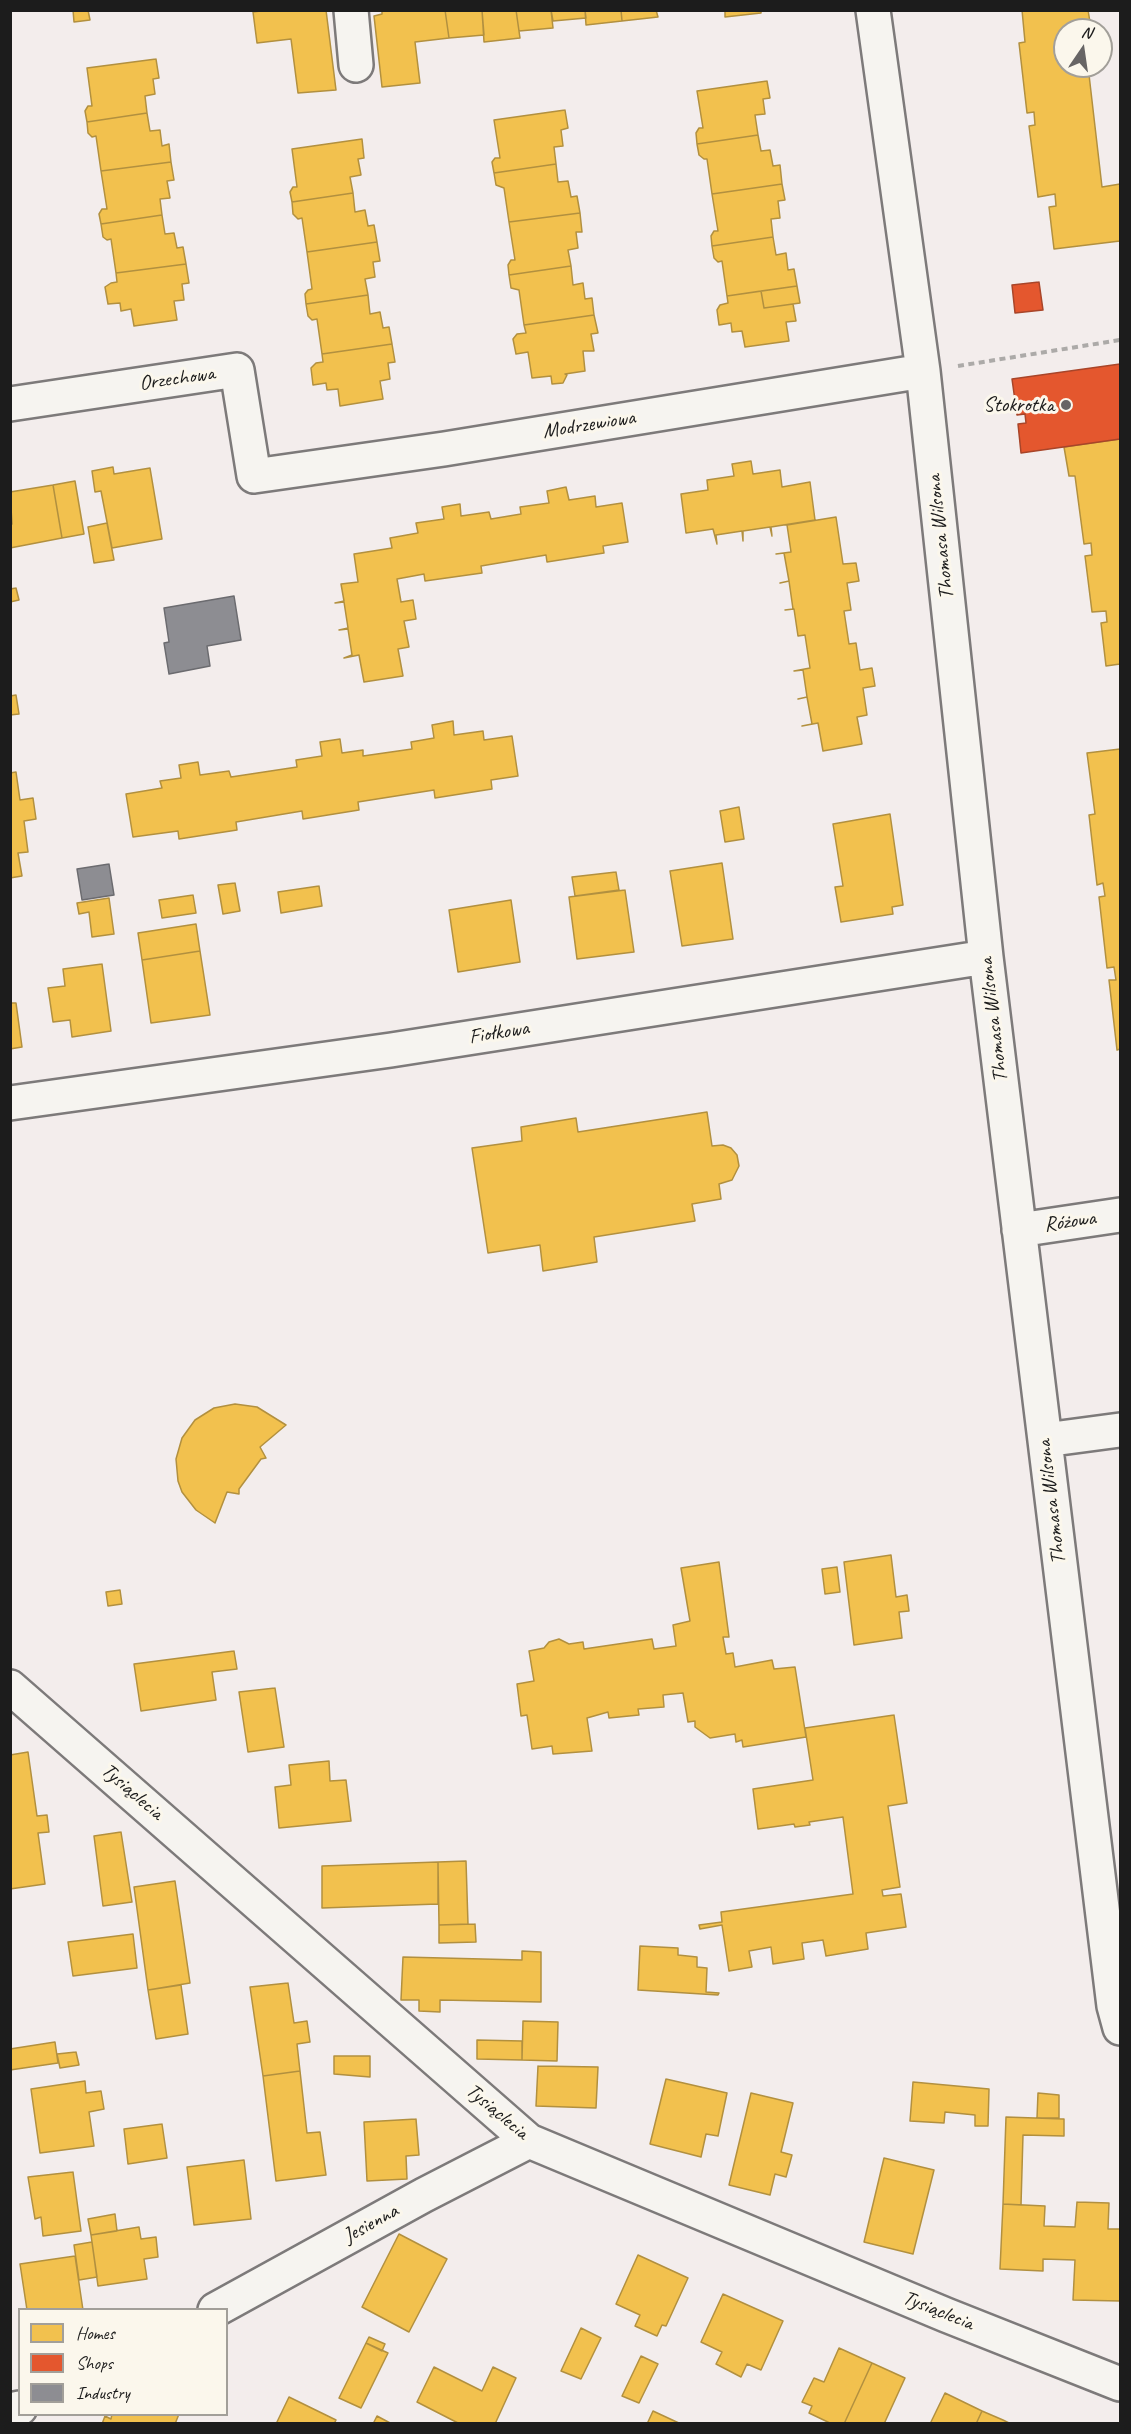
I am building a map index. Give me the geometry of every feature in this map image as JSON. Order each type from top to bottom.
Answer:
[{"type":"street","points":[[351,10],[356,65]]},
{"type":"street","name":"Thomasa Wilsona","points":[[873,10],[923,371],[986,957],[1114,2006],[1120,2028]]},
{"type":"street","name":"Orzechowa","points":[[10,404],[237,370],[254,476]]},
{"type":"street","name":"Modrzewiowa","points":[[254,476],[444,449],[923,371]]},
{"type":"street","name":"Fiołkowa","points":[[10,1102],[390,1050],[986,957]]},
{"type":"street","name":"Różowa","points":[[1019,1230],[1120,1215]]},
{"type":"street","points":[[1045,1440],[1120,1430]]},
{"type":"street","name":"Tysiąclecia","points":[[10,1687],[529,2141],[1120,2384]]},
{"type":"street","name":"Jesienna","points":[[219,2308],[424,2195],[529,2141]]},
{"type":"path","points":[[923,371],[1120,340]]},
{"type":"building: Homes","points":[[73,10],[88,10],[90,20],[74,22]]},
{"type":"building: Homes","points":[[326,10],[336,90],[298,93],[291,39],[257,43],[253,12]]},
{"type":"building: Homes","points":[[382,10],[445,10],[449,38],[415,42],[420,83],[382,87],[374,16],[382,14]]},
{"type":"building: Homes","points":[[445,10],[482,10],[484,35],[449,38]]},
{"type":"building: Homes","points":[[482,10],[516,10],[520,38],[484,42]]},
{"type":"building: Homes","points":[[516,10],[551,10],[553,28],[519,31]]},
{"type":"building: Homes","points":[[551,10],[585,10],[586,18],[553,21]]},
{"type":"building: Homes","points":[[585,10],[621,10],[622,21],[586,25]]},
{"type":"building: Homes","points":[[621,10],[656,10],[658,17],[622,21]]},
{"type":"building: Homes","points":[[725,10],[761,10],[761,13],[725,17]]},
{"type":"building: Homes","points":[[1022,10],[1088,10],[1089,18],[1053,18],[1053,78],[1089,78],[1102,187],[1120,184],[1120,241],[1054,249],[1049,207],[1056,206],[1055,194],[1038,197],[1029,126],[1035,125],[1034,112],[1027,113],[1019,43],[1025,42]]},
{"type":"building: Homes","points":[[156,59],[159,78],[153,79],[155,94],[145,96],[147,113],[87,122],[85,111],[88,106],[92,106],[87,68]]},
{"type":"building: Homes","points":[[767,81],[770,98],[763,99],[765,114],[755,115],[758,135],[697,144],[696,133],[699,128],[703,128],[697,91]]},
{"type":"building: Homes","points":[[565,110],[568,128],[561,130],[563,146],[554,147],[556,164],[494,173],[492,162],[495,158],[500,158],[494,120]]},
{"type":"building: Homes","points":[[147,113],[150,131],[160,130],[162,146],[169,144],[171,162],[101,171],[96,136],[92,137],[88,133],[87,122]]},
{"type":"building: Homes","points":[[758,135],[761,151],[770,150],[773,166],[780,165],[782,184],[712,194],[707,159],[699,155],[697,144]]},
{"type":"building: Homes","points":[[362,139],[364,158],[358,159],[361,175],[350,177],[353,193],[292,202],[290,192],[293,187],[297,187],[292,149]]},
{"type":"building: Homes","points":[[171,162],[174,180],[167,181],[170,198],[160,199],[162,215],[101,224],[99,214],[102,209],[107,209],[101,171]]},
{"type":"building: Homes","points":[[556,164],[558,182],[568,181],[571,197],[577,196],[580,213],[509,222],[504,188],[496,185],[494,173]]},
{"type":"building: Homes","points":[[782,184],[785,200],[778,201],[780,218],[771,219],[773,237],[712,246],[711,236],[714,231],[718,231],[712,194]]},
{"type":"building: Homes","points":[[353,193],[355,212],[365,210],[368,226],[374,225],[377,242],[307,252],[302,218],[298,219],[293,214],[292,202]]},
{"type":"building: Homes","points":[[580,213],[582,232],[576,232],[578,248],[568,250],[571,266],[509,275],[508,265],[511,260],[515,260],[509,222]]},
{"type":"building: Homes","points":[[162,215],[165,234],[174,233],[177,248],[183,247],[186,264],[116,273],[111,239],[107,240],[103,237],[101,224]]},
{"type":"building: Homes","points":[[773,237],[776,255],[786,253],[788,270],[794,269],[797,286],[727,296],[722,261],[718,262],[714,258],[712,246]]},
{"type":"building: Homes","points":[[377,242],[380,261],[373,262],[375,277],[365,279],[368,295],[306,304],[305,294],[312,289],[307,252]]},
{"type":"building: Homes","points":[[186,264],[189,283],[182,284],[184,300],[174,301],[177,320],[134,326],[131,309],[121,311],[120,303],[108,304],[105,287],[117,282],[116,273]]},
{"type":"building: Homes","points":[[571,266],[573,285],[583,283],[585,299],[592,298],[594,315],[524,325],[519,290],[511,288],[509,275]]},
{"type":"building: Homes","points":[[797,286],[800,303],[764,308],[761,291]]},
{"type":"building: Homes","points":[[761,291],[764,308],[793,304],[796,321],[786,322],[789,341],[745,347],[742,331],[732,332],[731,323],[719,325],[717,310],[720,305],[728,303],[727,296]]},
{"type":"building: Homes","points":[[368,295],[370,314],[380,312],[383,328],[389,327],[392,344],[322,354],[317,319],[312,320],[308,316],[306,304]]},
{"type":"building: Homes","points":[[594,315],[598,333],[591,334],[594,351],[583,351],[585,371],[565,374],[567,375],[563,383],[552,384],[551,376],[532,378],[528,352],[516,354],[513,339],[517,334],[526,333],[524,325]]},
{"type":"building: Homes","points":[[392,344],[395,362],[388,363],[390,379],[380,381],[383,399],[340,406],[338,389],[327,390],[326,383],[313,385],[311,368],[316,363],[323,362],[322,354]]},
{"type":"building: Homes","points":[[1120,439],[1120,664],[1106,666],[1101,623],[1107,622],[1106,611],[1092,612],[1085,556],[1092,555],[1091,543],[1084,544],[1075,476],[1069,476],[1064,447]]},
{"type":"building: Homes","points":[[751,461],[753,474],[780,470],[782,487],[810,482],[815,520],[771,527],[772,536],[770,527],[743,531],[743,541],[742,531],[716,535],[717,544],[713,529],[686,533],[681,494],[708,490],[707,480],[734,476],[732,464]]},
{"type":"building: Homes","points":[[113,467],[114,474],[150,468],[162,539],[112,548],[101,491],[95,492],[92,471]]},
{"type":"building: Homes","points":[[75,481],[84,534],[62,538],[53,485]]},
{"type":"building: Homes","points":[[53,485],[62,538],[10,548],[10,525],[12,524],[10,492]]},
{"type":"building: Homes","points":[[566,487],[569,500],[595,496],[596,507],[622,503],[628,542],[603,546],[604,553],[547,562],[546,555],[481,566],[482,573],[425,581],[424,574],[397,579],[401,602],[413,600],[416,619],[404,621],[409,647],[398,649],[403,676],[364,682],[359,655],[344,658],[352,655],[348,629],[339,630],[348,628],[344,602],[335,603],[344,601],[341,584],[358,582],[354,554],[392,548],[390,538],[418,533],[416,523],[444,519],[442,507],[460,504],[461,516],[489,512],[491,519],[521,514],[520,507],[549,503],[547,491]]},
{"type":"building: Homes","points":[[836,517],[843,564],[856,563],[859,581],[847,583],[851,610],[844,611],[849,644],[856,643],[860,670],[872,668],[875,686],[863,688],[867,715],[857,717],[862,744],[823,751],[818,723],[802,726],[812,724],[803,670],[794,671],[810,668],[805,635],[798,636],[794,609],[785,610],[793,609],[784,553],[776,554],[791,552],[787,525]]},
{"type":"building: Homes","points":[[107,523],[114,560],[94,563],[88,527]]},
{"type":"building: Homes","points":[[16,588],[19,600],[10,602],[10,589]]},
{"type":"building: Homes","points":[[16,695],[19,714],[10,715],[10,696]]},
{"type":"building: Homes","points":[[453,721],[454,735],[483,731],[484,740],[512,736],[518,776],[491,780],[492,789],[435,798],[434,790],[358,802],[359,810],[303,819],[302,811],[236,822],[237,830],[179,839],[178,831],[133,837],[126,794],[162,788],[160,781],[181,778],[179,765],[198,762],[200,775],[229,771],[231,777],[297,767],[296,760],[322,756],[320,742],[340,739],[342,753],[363,750],[363,756],[412,749],[411,742],[434,738],[432,725]]},
{"type":"building: Homes","points":[[1120,749],[1120,1049],[1117,1050],[1109,980],[1116,980],[1114,967],[1107,968],[1099,897],[1105,896],[1103,883],[1097,885],[1089,815],[1095,814],[1087,753]]},
{"type":"building: Homes","points":[[16,772],[20,800],[33,798],[36,819],[24,821],[28,852],[18,853],[22,876],[10,878],[10,773]]},
{"type":"building: Homes","points":[[739,807],[744,839],[725,842],[720,811]]},
{"type":"building: Homes","points":[[890,814],[903,905],[892,907],[893,914],[841,922],[835,887],[843,886],[833,824]]},
{"type":"building: Homes","points":[[722,863],[733,939],[682,946],[670,871]]},
{"type":"building: Homes","points":[[616,872],[619,890],[575,896],[572,877]]},
{"type":"building: Homes","points":[[235,883],[240,911],[223,914],[218,885]]},
{"type":"building: Homes","points":[[319,886],[322,906],[281,913],[278,892]]},
{"type":"building: Homes","points":[[625,890],[634,952],[577,959],[569,897]]},
{"type":"building: Homes","points":[[193,895],[196,913],[162,918],[159,900]]},
{"type":"building: Homes","points":[[109,898],[114,934],[92,937],[89,912],[79,914],[77,903]]},
{"type":"building: Homes","points":[[511,900],[520,962],[458,972],[449,910]]},
{"type":"building: Homes","points":[[196,924],[200,951],[142,960],[138,933]]},
{"type":"building: Homes","points":[[200,951],[210,1015],[151,1023],[142,960]]},
{"type":"building: Homes","points":[[102,964],[111,1031],[72,1037],[70,1020],[53,1022],[48,988],[65,986],[63,969]]},
{"type":"building: Homes","points":[[10,1003],[16,1003],[22,1047],[10,1049]]},
{"type":"building: Homes","points":[[707,1112],[712,1146],[723,1145],[731,1148],[737,1155],[739,1166],[732,1180],[719,1184],[721,1199],[692,1204],[695,1221],[594,1237],[597,1262],[543,1271],[540,1245],[488,1253],[472,1148],[522,1141],[521,1127],[576,1118],[578,1132]]},
{"type":"building: Homes","points":[[235,1404],[257,1407],[286,1425],[260,1447],[266,1458],[261,1459],[239,1489],[239,1494],[227,1492],[215,1523],[196,1510],[182,1492],[178,1481],[176,1459],[182,1438],[195,1420],[214,1408]]},
{"type":"building: Homes","points":[[891,1555],[896,1597],[907,1595],[909,1611],[899,1612],[902,1638],[854,1645],[844,1562]]},
{"type":"building: Homes","points":[[719,1562],[729,1637],[723,1637],[726,1654],[733,1653],[735,1667],[772,1660],[774,1669],[795,1667],[806,1737],[743,1747],[742,1740],[736,1742],[735,1734],[710,1738],[695,1727],[695,1721],[688,1722],[683,1693],[663,1695],[664,1707],[638,1709],[639,1715],[609,1718],[608,1712],[587,1718],[592,1751],[553,1754],[552,1746],[532,1749],[527,1715],[521,1716],[517,1684],[534,1681],[529,1651],[544,1648],[549,1642],[559,1639],[569,1644],[583,1642],[584,1649],[652,1639],[654,1649],[676,1646],[673,1625],[690,1621],[681,1568]]},
{"type":"building: Homes","points":[[837,1567],[840,1592],[825,1594],[822,1569]]},
{"type":"building: Homes","points":[[120,1590],[122,1604],[108,1606],[106,1592]]},
{"type":"building: Homes","points":[[234,1651],[237,1669],[212,1672],[216,1700],[141,1711],[134,1664]]},
{"type":"building: Homes","points":[[275,1688],[284,1747],[248,1752],[239,1692]]},
{"type":"building: Homes","points":[[894,1715],[907,1803],[888,1806],[900,1887],[882,1890],[883,1896],[901,1894],[906,1927],[866,1933],[868,1949],[826,1956],[823,1940],[802,1943],[804,1959],[773,1964],[771,1947],[749,1951],[752,1967],[729,1971],[722,1925],[700,1929],[699,1925],[722,1922],[721,1912],[853,1894],[843,1817],[809,1822],[810,1825],[795,1827],[794,1824],[758,1829],[753,1789],[813,1780],[805,1728]]},
{"type":"building: Homes","points":[[28,1752],[37,1816],[47,1815],[49,1832],[38,1833],[45,1884],[10,1889],[10,1755]]},
{"type":"building: Homes","points":[[329,1761],[330,1781],[346,1780],[351,1821],[279,1828],[275,1787],[291,1785],[289,1765]]},
{"type":"building: Homes","points":[[121,1832],[132,1902],[103,1906],[94,1836]]},
{"type":"building: Homes","points":[[466,1861],[468,1924],[439,1925],[438,1862]]},
{"type":"building: Homes","points":[[438,1862],[438,1904],[322,1908],[322,1866]]},
{"type":"building: Homes","points":[[175,1881],[190,1983],[148,1990],[134,1887]]},
{"type":"building: Homes","points":[[475,1924],[476,1942],[439,1943],[439,1925]]},
{"type":"building: Homes","points":[[133,1934],[137,1968],[73,1976],[68,1942]]},
{"type":"building: Homes","points":[[640,1946],[678,1948],[678,1955],[697,1957],[697,1967],[707,1968],[706,1992],[719,1993],[718,1995],[638,1990]]},
{"type":"building: Homes","points":[[522,1951],[541,1952],[541,2002],[440,2000],[440,2012],[419,2011],[419,2000],[401,2000],[403,1957],[522,1960]]},
{"type":"building: Homes","points":[[288,1983],[294,2023],[307,2021],[310,2042],[297,2044],[300,2071],[263,2076],[250,1987]]},
{"type":"building: Homes","points":[[181,1985],[188,2034],[156,2039],[148,1990]]},
{"type":"building: Homes","points":[[523,2021],[558,2022],[557,2061],[522,2060]]},
{"type":"building: Homes","points":[[477,2040],[522,2041],[522,2060],[477,2059]]},
{"type":"building: Homes","points":[[55,2042],[58,2063],[10,2070],[10,2049]]},
{"type":"building: Homes","points":[[76,2052],[79,2065],[60,2068],[57,2054]]},
{"type":"building: Homes","points":[[334,2056],[370,2056],[370,2077],[334,2074]]},
{"type":"building: Homes","points":[[538,2066],[598,2067],[596,2108],[536,2106]]},
{"type":"building: Homes","points":[[300,2071],[307,2133],[320,2132],[326,2175],[276,2181],[263,2076]]},
{"type":"building: Homes","points":[[666,2079],[727,2093],[718,2136],[706,2134],[701,2157],[650,2144]]},
{"type":"building: Homes","points":[[85,2081],[86,2093],[101,2091],[104,2109],[89,2112],[94,2146],[40,2153],[31,2089]]},
{"type":"building: Homes","points":[[913,2082],[989,2089],[988,2126],[975,2126],[975,2115],[945,2112],[944,2123],[910,2121]]},
{"type":"building: Homes","points":[[751,2093],[793,2103],[781,2152],[792,2155],[786,2177],[775,2174],[770,2195],[729,2185]]},
{"type":"building: Homes","points":[[1038,2093],[1059,2095],[1059,2118],[1037,2118]]},
{"type":"building: Homes","points":[[1006,2117],[1064,2119],[1064,2136],[1023,2135],[1021,2205],[1003,2204]]},
{"type":"building: Homes","points":[[416,2119],[419,2155],[406,2156],[407,2179],[367,2181],[364,2122]]},
{"type":"building: Homes","points":[[162,2124],[167,2158],[128,2164],[124,2129]]},
{"type":"building: Homes","points":[[884,2158],[934,2170],[913,2254],[864,2242]]},
{"type":"building: Homes","points":[[244,2160],[251,2219],[194,2225],[187,2167]]},
{"type":"building: Homes","points":[[73,2172],[81,2231],[43,2236],[41,2217],[35,2219],[28,2177]]},
{"type":"building: Homes","points":[[1077,2202],[1109,2203],[1108,2229],[1120,2229],[1120,2301],[1073,2300],[1075,2260],[1043,2259],[1043,2271],[1000,2269],[1003,2204],[1045,2206],[1044,2226],[1075,2227]]},
{"type":"building: Homes","points":[[115,2214],[117,2231],[91,2235],[88,2219]]},
{"type":"building: Homes","points":[[139,2227],[141,2239],[156,2237],[158,2257],[144,2259],[147,2279],[98,2286],[91,2235]]},
{"type":"building: Homes","points":[[399,2234],[447,2259],[409,2332],[362,2307]]},
{"type":"building: Homes","points":[[92,2242],[97,2277],[79,2280],[74,2245]]},
{"type":"building: Homes","points":[[638,2255],[688,2278],[666,2326],[662,2325],[657,2336],[635,2326],[640,2315],[616,2304]]},
{"type":"building: Homes","points":[[75,2256],[83,2308],[27,2308],[20,2264]]},
{"type":"building: Homes","points":[[723,2294],[783,2321],[761,2370],[747,2364],[741,2377],[716,2364],[722,2352],[701,2342]]},
{"type":"building: Homes","points":[[581,2328],[601,2338],[581,2379],[561,2371]]},
{"type":"building: Homes","points":[[369,2337],[385,2344],[382,2351],[366,2343]]},
{"type":"building: Homes","points":[[366,2343],[388,2353],[361,2408],[339,2398]]},
{"type":"building: Homes","points":[[839,2348],[872,2363],[844,2424],[832,2424],[809,2413],[812,2406],[802,2402],[814,2378],[824,2382]]},
{"type":"building: Homes","points":[[641,2356],[658,2364],[639,2403],[622,2396]]},
{"type":"building: Homes","points":[[872,2363],[905,2378],[884,2424],[844,2424]]},
{"type":"building: Homes","points":[[434,2367],[482,2391],[493,2367],[516,2378],[495,2424],[460,2424],[417,2402]]},
{"type":"building: Homes","points":[[945,2393],[982,2411],[976,2424],[930,2424]]},
{"type":"building: Homes","points":[[289,2397],[336,2420],[334,2424],[276,2424]]},
{"type":"building: Homes","points":[[653,2411],[681,2424],[647,2424]]},
{"type":"building: Homes","points":[[982,2411],[1003,2420],[1011,2424],[976,2424]]},
{"type":"building: Homes","points":[[105,2416],[111,2419],[112,2416],[178,2416],[175,2424],[102,2424]]},
{"type":"building: Homes","points":[[377,2416],[392,2424],[373,2424]]},
{"type":"building: Shops","points":[[1039,282],[1043,310],[1015,313],[1012,285]]},
{"type":"building: Shops","points":[[1120,364],[1120,439],[1021,453],[1018,424],[1026,423],[1025,414],[1017,415],[1012,379]]},
{"type":"building: Industry","points":[[234,596],[241,640],[207,646],[210,666],[169,674],[164,643],[169,642],[164,608]]},
{"type":"building: Industry","points":[[109,864],[114,895],[82,900],[77,869]]},
{"type":"place","name":"Stokrotka","points":[[1066,405]]}]
